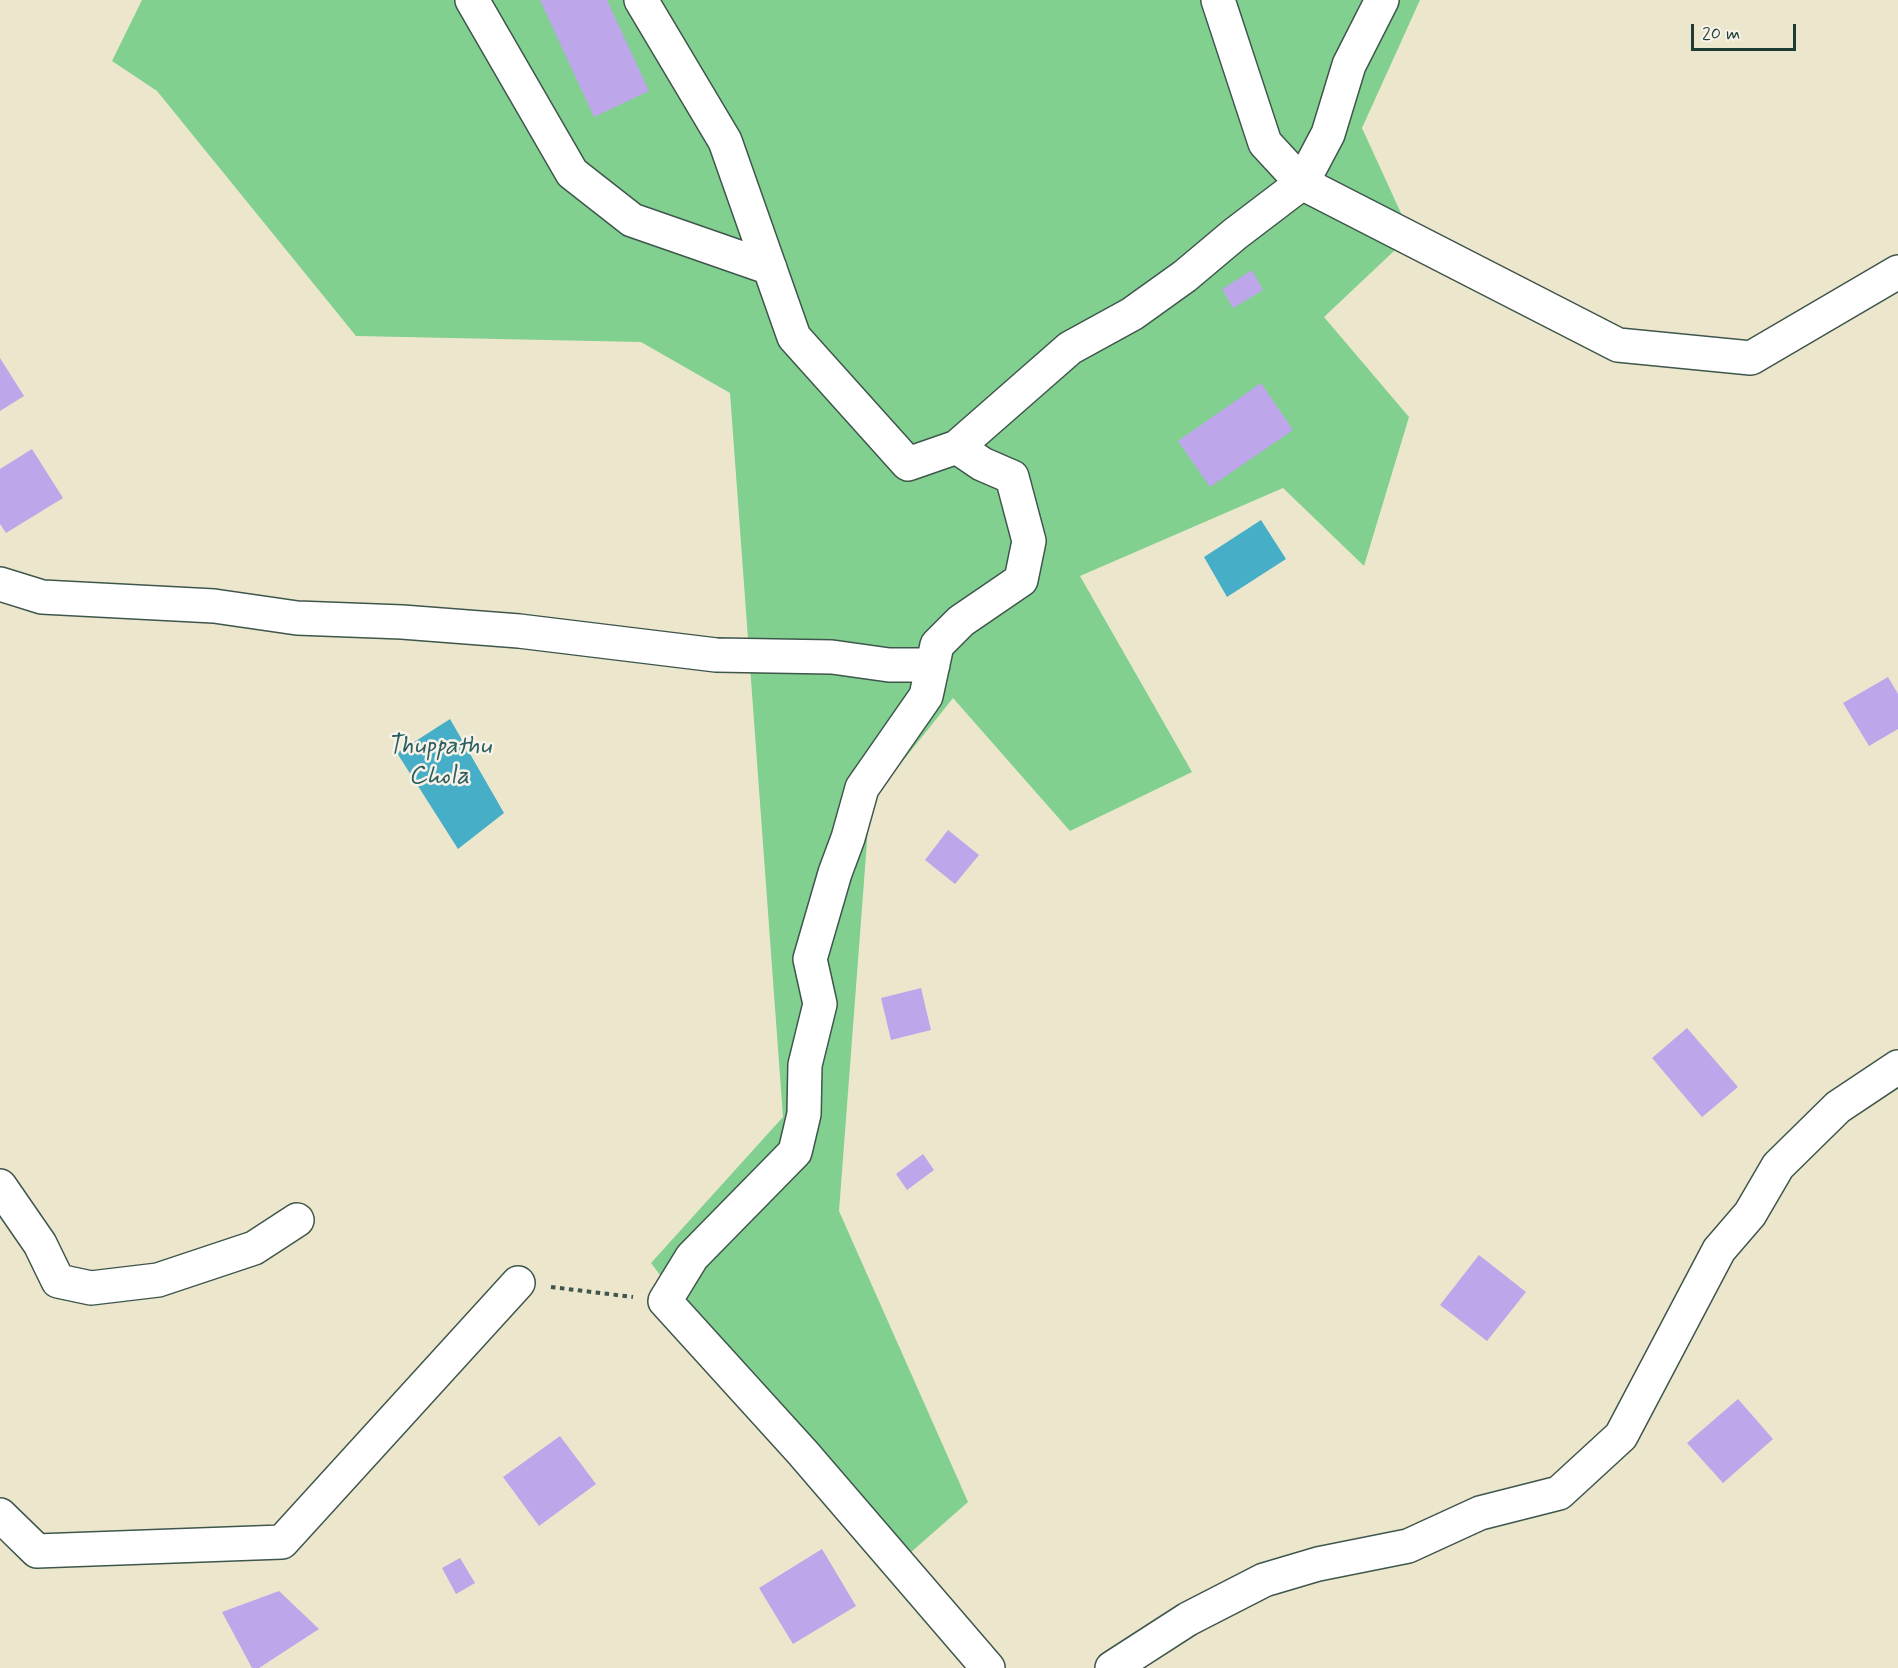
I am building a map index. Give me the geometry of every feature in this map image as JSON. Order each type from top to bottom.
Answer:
[{"type":"street","points":[[472,0],[572,173],[632,220],[770,268]]},
{"type":"street","points":[[640,0],[725,141],[794,338],[908,464],[957,447],[1070,348],[1132,314],[1168,289],[1302,183],[1328,134],[1349,65],[1382,0]]},
{"type":"street","points":[[1218,0],[1265,142],[1302,183],[1618,345],[1751,358],[1898,272]]},
{"type":"street","points":[[957,447],[981,464],[1012,477],[1029,541],[1021,580],[961,621],[937,645],[926,696],[862,788],[810,959],[820,1004],[805,1065],[804,1114],[795,1152],[692,1257],[665,1301],[803,1453],[988,1668]]},
{"type":"street","points":[[0,584],[42,597],[214,606],[297,618],[402,622],[519,631],[716,655],[832,657],[889,665],[933,665]]},
{"type":"street","points":[[1112,1668],[1188,1619],[1264,1580],[1318,1564],[1408,1546],[1480,1513],[1559,1493],[1622,1436],[1719,1250],[1750,1214],[1778,1166],[1838,1107],[1898,1066]]},
{"type":"street","points":[[0,1186],[40,1244],[58,1281],[91,1288],[158,1280],[254,1248],[297,1220]]},
{"type":"street","points":[[0,1515],[37,1551],[282,1542],[518,1283]]},
{"type":"path","points":[[518,1283],[665,1301]]},
{"type":"green space","points":[[142,0],[1420,0],[1362,128],[1411,235],[1324,317],[1409,417],[1364,566],[1283,488],[1080,576],[1192,772],[1070,831],[953,698],[870,802],[839,1211],[968,1502],[885,1575],[651,1263],[783,1117],[730,393],[641,342],[356,336],[157,91],[112,61]]},
{"type":"water","points":[[1261,520],[1286,559],[1227,597],[1204,557]]},
{"type":"water","name":"Thuppathu Chola","points":[[450,719],[504,813],[458,849],[397,753]]},
{"type":"building","points":[[540,0],[607,0],[649,91],[594,117]]},
{"type":"building","points":[[1252,270],[1263,290],[1233,308],[1222,289]]},
{"type":"building","points":[[0,358],[24,396],[0,411]]},
{"type":"building","points":[[1261,383],[1293,430],[1210,487],[1178,441]]},
{"type":"building","points":[[32,449],[63,498],[6,533],[0,524],[0,469]]},
{"type":"building","points":[[1888,677],[1898,694],[1898,729],[1869,746],[1843,703]]},
{"type":"building","points":[[948,830],[979,855],[955,884],[925,860]]},
{"type":"building","points":[[921,988],[931,1030],[891,1040],[881,998]]},
{"type":"building","points":[[1687,1028],[1738,1087],[1702,1117],[1652,1058]]},
{"type":"building","points":[[923,1154],[934,1170],[907,1190],[896,1174]]},
{"type":"building","points":[[1479,1255],[1526,1292],[1487,1341],[1440,1305]]},
{"type":"building","points":[[1738,1399],[1773,1439],[1723,1483],[1687,1443]]},
{"type":"building","points":[[560,1436],[596,1484],[539,1526],[503,1477]]},
{"type":"building","points":[[822,1549],[856,1606],[793,1644],[759,1588]]},
{"type":"building","points":[[460,1558],[475,1583],[456,1594],[442,1568]]},
{"type":"building","points":[[279,1591],[319,1629],[259,1668],[252,1668],[222,1612]]}]
